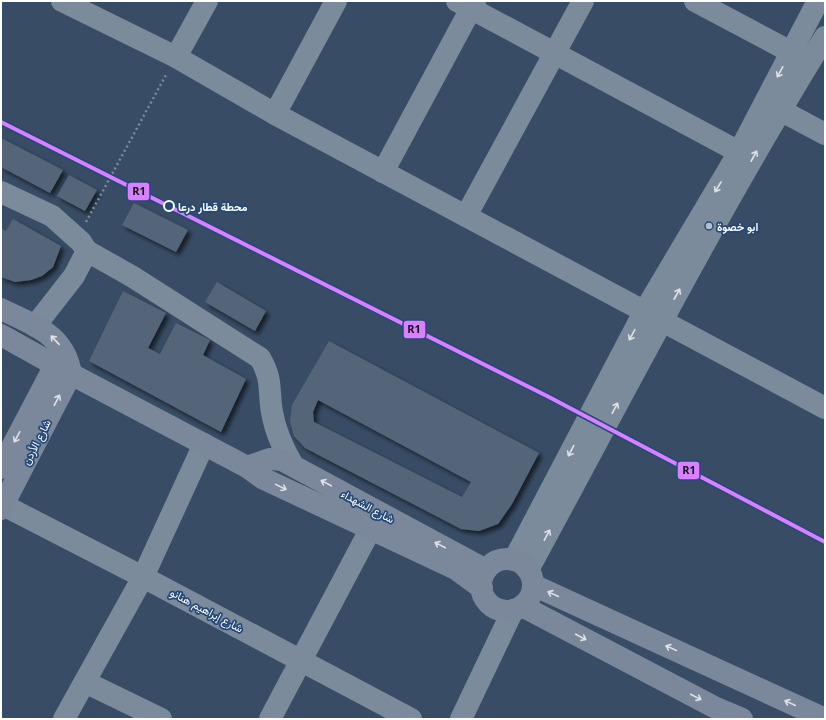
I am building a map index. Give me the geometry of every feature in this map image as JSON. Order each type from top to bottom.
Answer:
[{"type":"main road","points":[[1,309],[35,326],[56,340],[66,355],[63,369]]},
{"type":"main road","name":"شارع الشهداء","points":[[1,335],[247,467],[262,478],[370,530],[456,569],[484,579]]},
{"type":"main road","name":"شارع الأردن","points":[[1,468],[63,369]]},
{"type":"main road","name":"شارع الأردن","points":[[2,506],[63,369]]},
{"type":"main road","name":"شارع الشهداء","points":[[247,467],[270,458],[282,460],[292,464],[484,579]]},
{"type":"main road","points":[[742,719],[716,708],[518,608],[496,608],[484,596],[484,579],[494,563],[504,559],[525,571],[825,719]]},
{"type":"main road","points":[[518,608],[528,600],[525,571]]},
{"type":"street","points":[[62,1],[176,57],[275,114],[825,408]]},
{"type":"street","points":[[176,57],[207,1]]},
{"type":"street","points":[[275,114],[336,1]]},
{"type":"street","points":[[466,216],[583,1]]},
{"type":"street","points":[[695,1],[791,52]]},
{"type":"street","points":[[525,571],[653,316],[818,1]]},
{"type":"street","points":[[383,172],[468,3],[554,53],[739,152]]},
{"type":"street","points":[[653,316],[825,37]]},
{"type":"street","points":[[780,110],[825,134]]},
{"type":"street","points":[[1,192],[52,216],[81,242],[87,251],[133,277],[260,358],[269,376],[271,410],[274,424],[292,464]]},
{"type":"street","points":[[35,326],[74,276],[87,251]]},
{"type":"street","points":[[64,719],[143,577],[204,444]]},
{"type":"street","name":"شارع إبراهيم هنانو","points":[[2,506],[143,577],[411,719]]},
{"type":"street","points":[[270,719],[370,530]]},
{"type":"street","points":[[461,719],[518,608]]},
{"type":"street","points":[[85,682],[161,719]]},
{"type":"path","points":[[84,225],[176,57]]},
{"type":"building","points":[[1,138],[63,170],[50,193],[1,167]]},
{"type":"building","points":[[69,175],[97,190],[85,211],[57,196]]},
{"type":"building","points":[[134,203],[188,230],[176,252],[122,225]]},
{"type":"building","points":[[13,219],[61,246],[53,267],[42,276],[31,280],[15,282],[1,277],[1,228],[6,231]]},
{"type":"building","points":[[217,282],[266,311],[255,331],[205,302]]},
{"type":"building","points":[[123,291],[166,313],[148,348],[160,354],[176,323],[210,340],[203,355],[246,379],[221,432],[89,361]]},
{"type":"building","points":[[329,341],[539,453],[512,504],[498,524],[479,531],[461,529],[305,448],[294,436],[290,422],[292,405]],"holes":[[[318,400],[471,482],[462,497],[314,422],[313,412]]]},
{"type":"transit line","name":"R1","points":[[1,122],[547,396],[825,542]]},
{"type":"place","name":"محطة قطار درعا","points":[[169,206]]},
{"type":"place","name":"ابو خصوة","points":[[709,226]]}]
